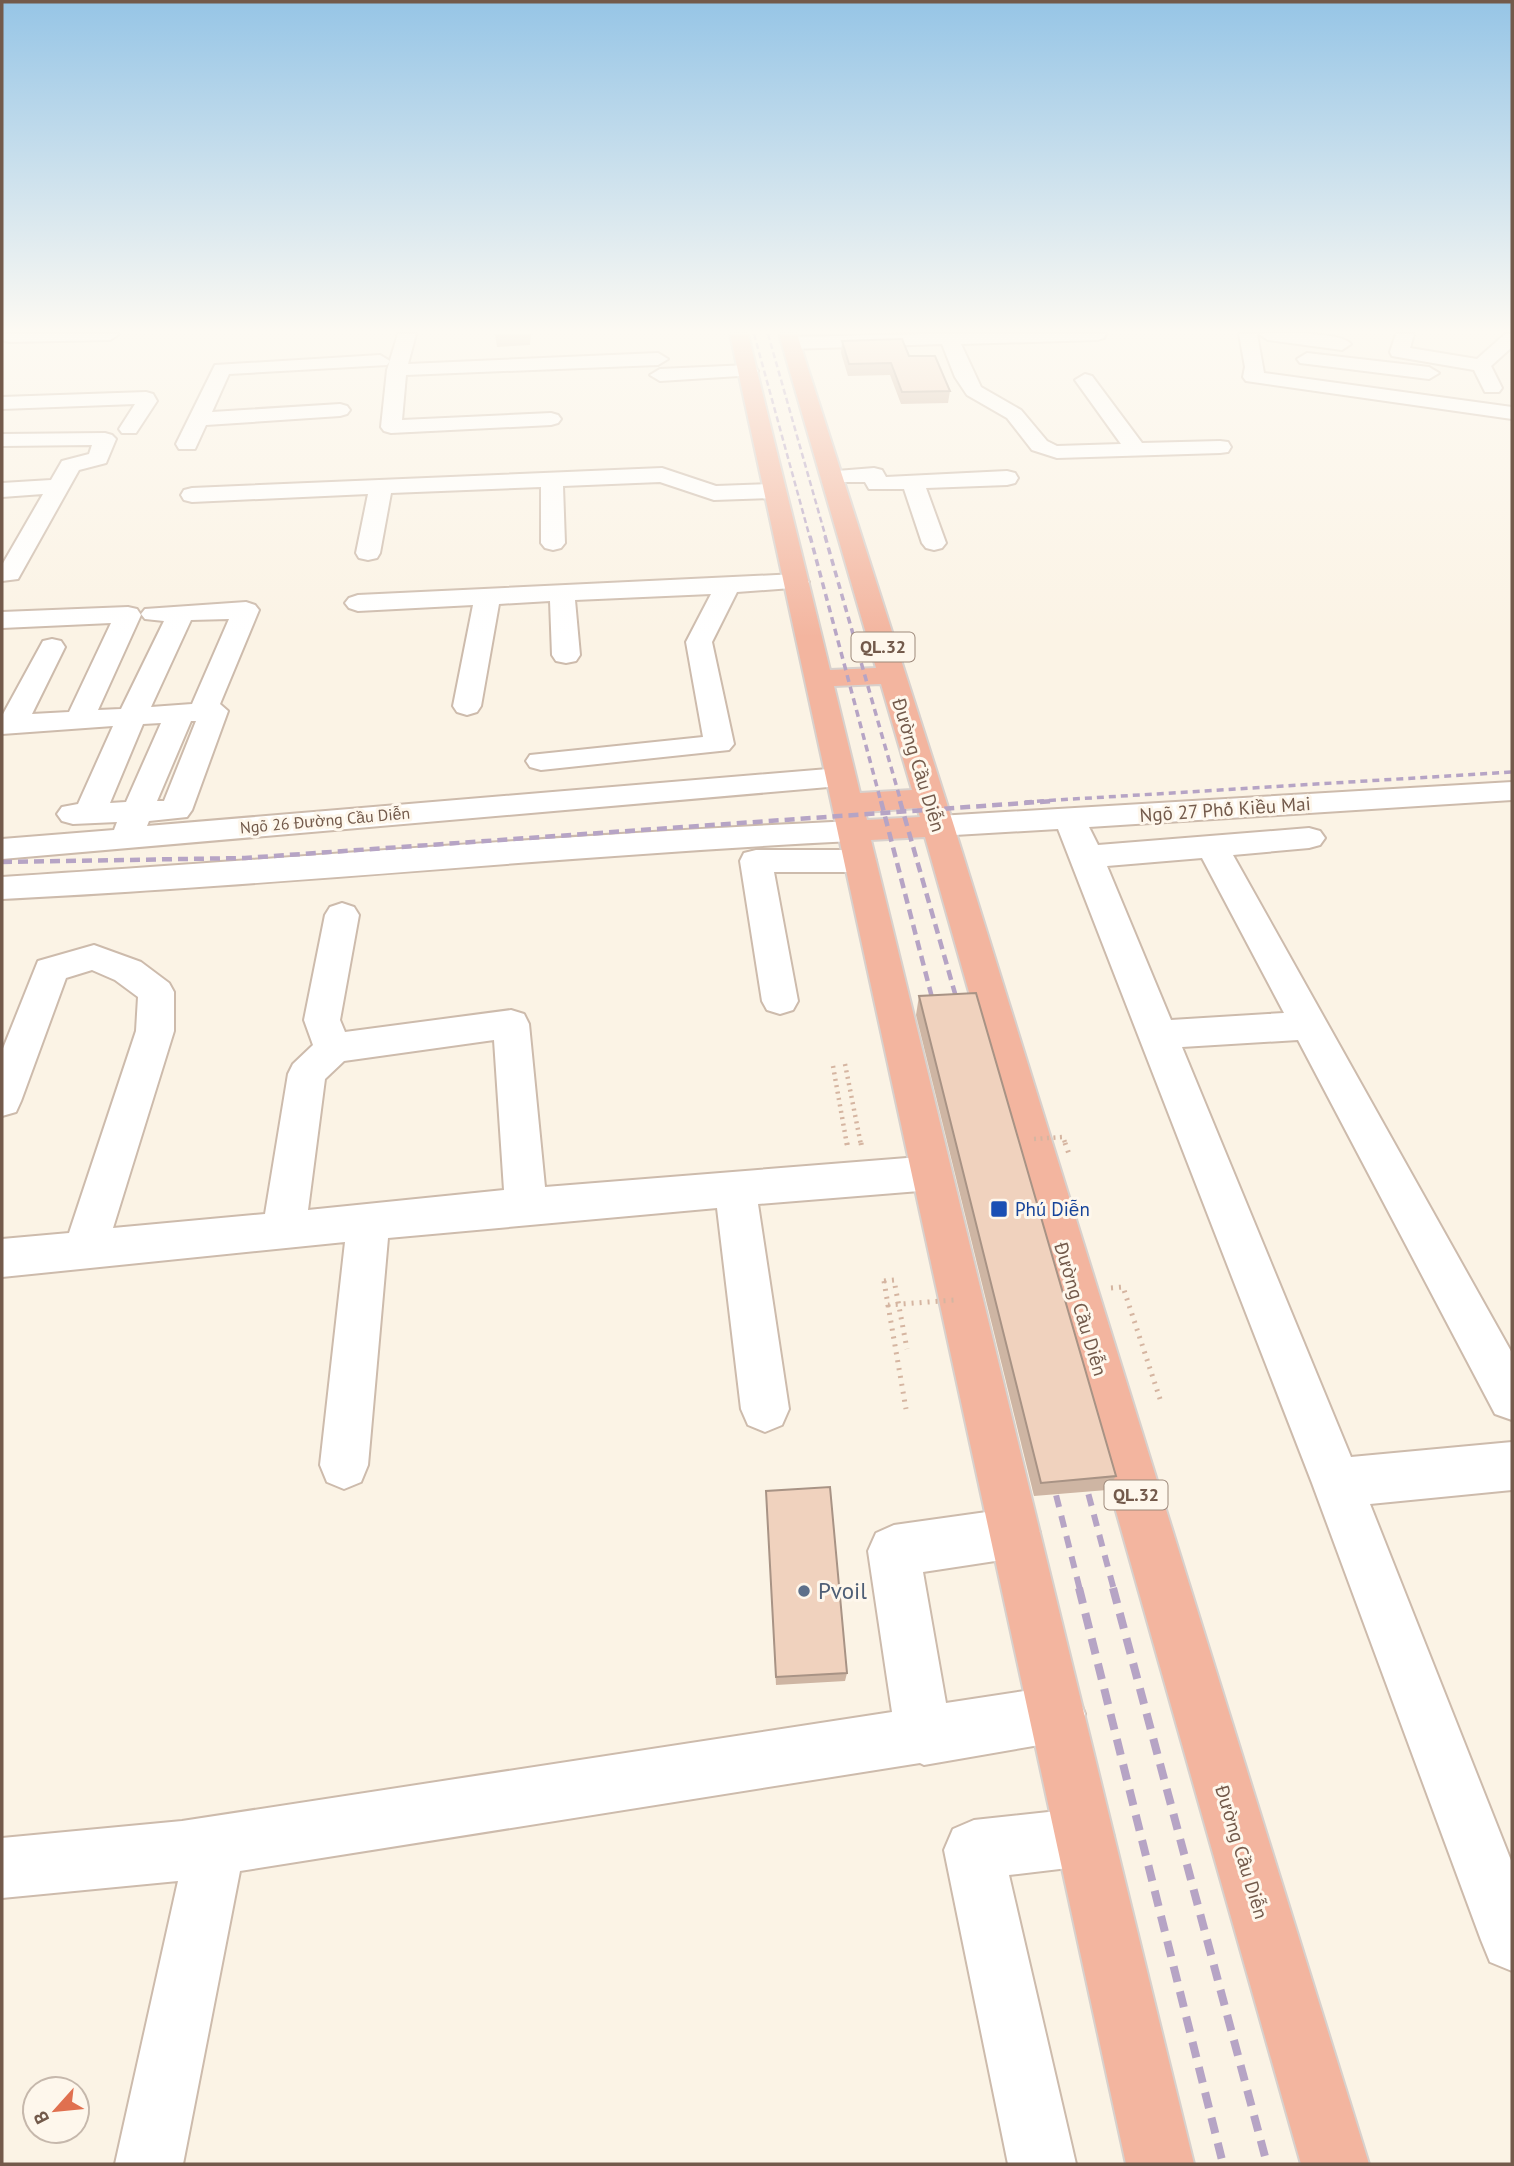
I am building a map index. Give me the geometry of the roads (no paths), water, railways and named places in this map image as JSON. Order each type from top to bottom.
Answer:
[{"type":"highway","name":"Đường Cầu Diễn","points":[[778,435],[891,675],[1335,2164]]},
{"type":"highway","name":"Đường Cầu Diễn","points":[[800,435],[806,493],[796,582],[1160,2164]]},
{"type":"highway","points":[[818,678],[891,675]]},
{"type":"highway","points":[[850,818],[933,812]]},
{"type":"street","points":[[187,444],[191,435]]},
{"type":"street","points":[[1027,435],[1034,445],[1057,452],[1220,447]]},
{"type":"street","points":[[1125,435],[1136,450]]},
{"type":"street","points":[[2,440],[105,439],[98,458],[70,466],[9,574],[2,574]]},
{"type":"street","points":[[192,495],[687,473],[714,493],[806,493],[874,475],[877,484],[1007,478]]},
{"type":"street","points":[[552,480],[553,543]]},
{"type":"street","points":[[913,482],[934,542]]},
{"type":"street","points":[[2,490],[58,486]]},
{"type":"street","points":[[368,553],[380,488]]},
{"type":"street","points":[[358,603],[796,582]]},
{"type":"street","points":[[541,761],[719,744],[699,642],[728,586]]},
{"type":"street","points":[[562,593],[566,655]]},
{"type":"street","points":[[467,706],[487,597]]},
{"type":"street","points":[[2,620],[246,610],[131,825],[76,845],[2,849]]},
{"type":"street","points":[[131,825],[81,814],[132,716],[154,614]]},
{"type":"street","points":[[80,719],[154,614]]},
{"type":"street","points":[[7,725],[52,647]]},
{"type":"street","points":[[7,725],[192,712]]},
{"type":"street","name":"Ngõ 27 Phố Kiều Mai","points":[[933,812],[1070,819],[1512,791]]},
{"type":"street","points":[[2,888],[286,870],[680,839],[850,818]]},
{"type":"street","points":[[780,1001],[756,861],[850,818]]},
{"type":"street","name":"Ngõ 26 Đường Cầu Diễn","points":[[131,825],[850,818]]},
{"type":"street","points":[[1070,819],[1337,1483],[1512,1940]]},
{"type":"street","points":[[1087,857],[1309,838]]},
{"type":"street","points":[[1212,846],[1512,1398]]},
{"type":"street","points":[[333,1048],[322,1020],[342,915]]},
{"type":"street","points":[[2,1101],[51,971],[94,957],[128,971],[156,992],[155,1031],[85,1250]]},
{"type":"street","points":[[284,1230],[307,1074],[333,1048],[512,1024],[526,1206]]},
{"type":"street","points":[[1158,1035],[1310,1025]]},
{"type":"street","points":[[2,1258],[526,1206],[932,1173]]},
{"type":"street","points":[[735,1189],[765,1409]]},
{"type":"street","points":[[344,1465],[368,1222]]},
{"type":"street","points":[[1337,1483],[1512,1466]]},
{"type":"street","points":[[924,1737],[894,1551],[1015,1533]]},
{"type":"street","points":[[2,1868],[215,1846],[924,1737],[1057,1714]]},
{"type":"street","points":[[1041,2164],[974,1850],[1085,1837]]},
{"type":"street","points":[[149,2164],[215,1846]]},
{"type":"railway","points":[[782,435],[810,538]]},
{"type":"railway","points":[[797,435],[826,538]]},
{"type":"railway","points":[[810,536],[881,802]]},
{"type":"railway","points":[[825,536],[901,802]]},
{"type":"railway","points":[[1025,802],[1512,772]]},
{"type":"railway","points":[[881,801],[884,813]]},
{"type":"railway","points":[[900,801],[903,812]]},
{"type":"railway","points":[[903,812],[1053,801]]},
{"type":"railway","points":[[884,813],[903,812]]},
{"type":"railway","points":[[903,812],[960,1011]]},
{"type":"railway","points":[[2,862],[245,858],[884,813]]},
{"type":"railway","points":[[884,813],[936,1013]]},
{"type":"railway","points":[[1083,1474],[1114,1590]]},
{"type":"railway","points":[[1051,1475],[1080,1590]]},
{"type":"railway","points":[[1079,1588],[1223,2164]]},
{"type":"railway","points":[[1113,1588],[1267,2164]]},
{"type":"place","name":"Phú Diễn","points":[[999,1209]]},
{"type":"place","name":"Pvoil","points":[[804,1591]]}]
